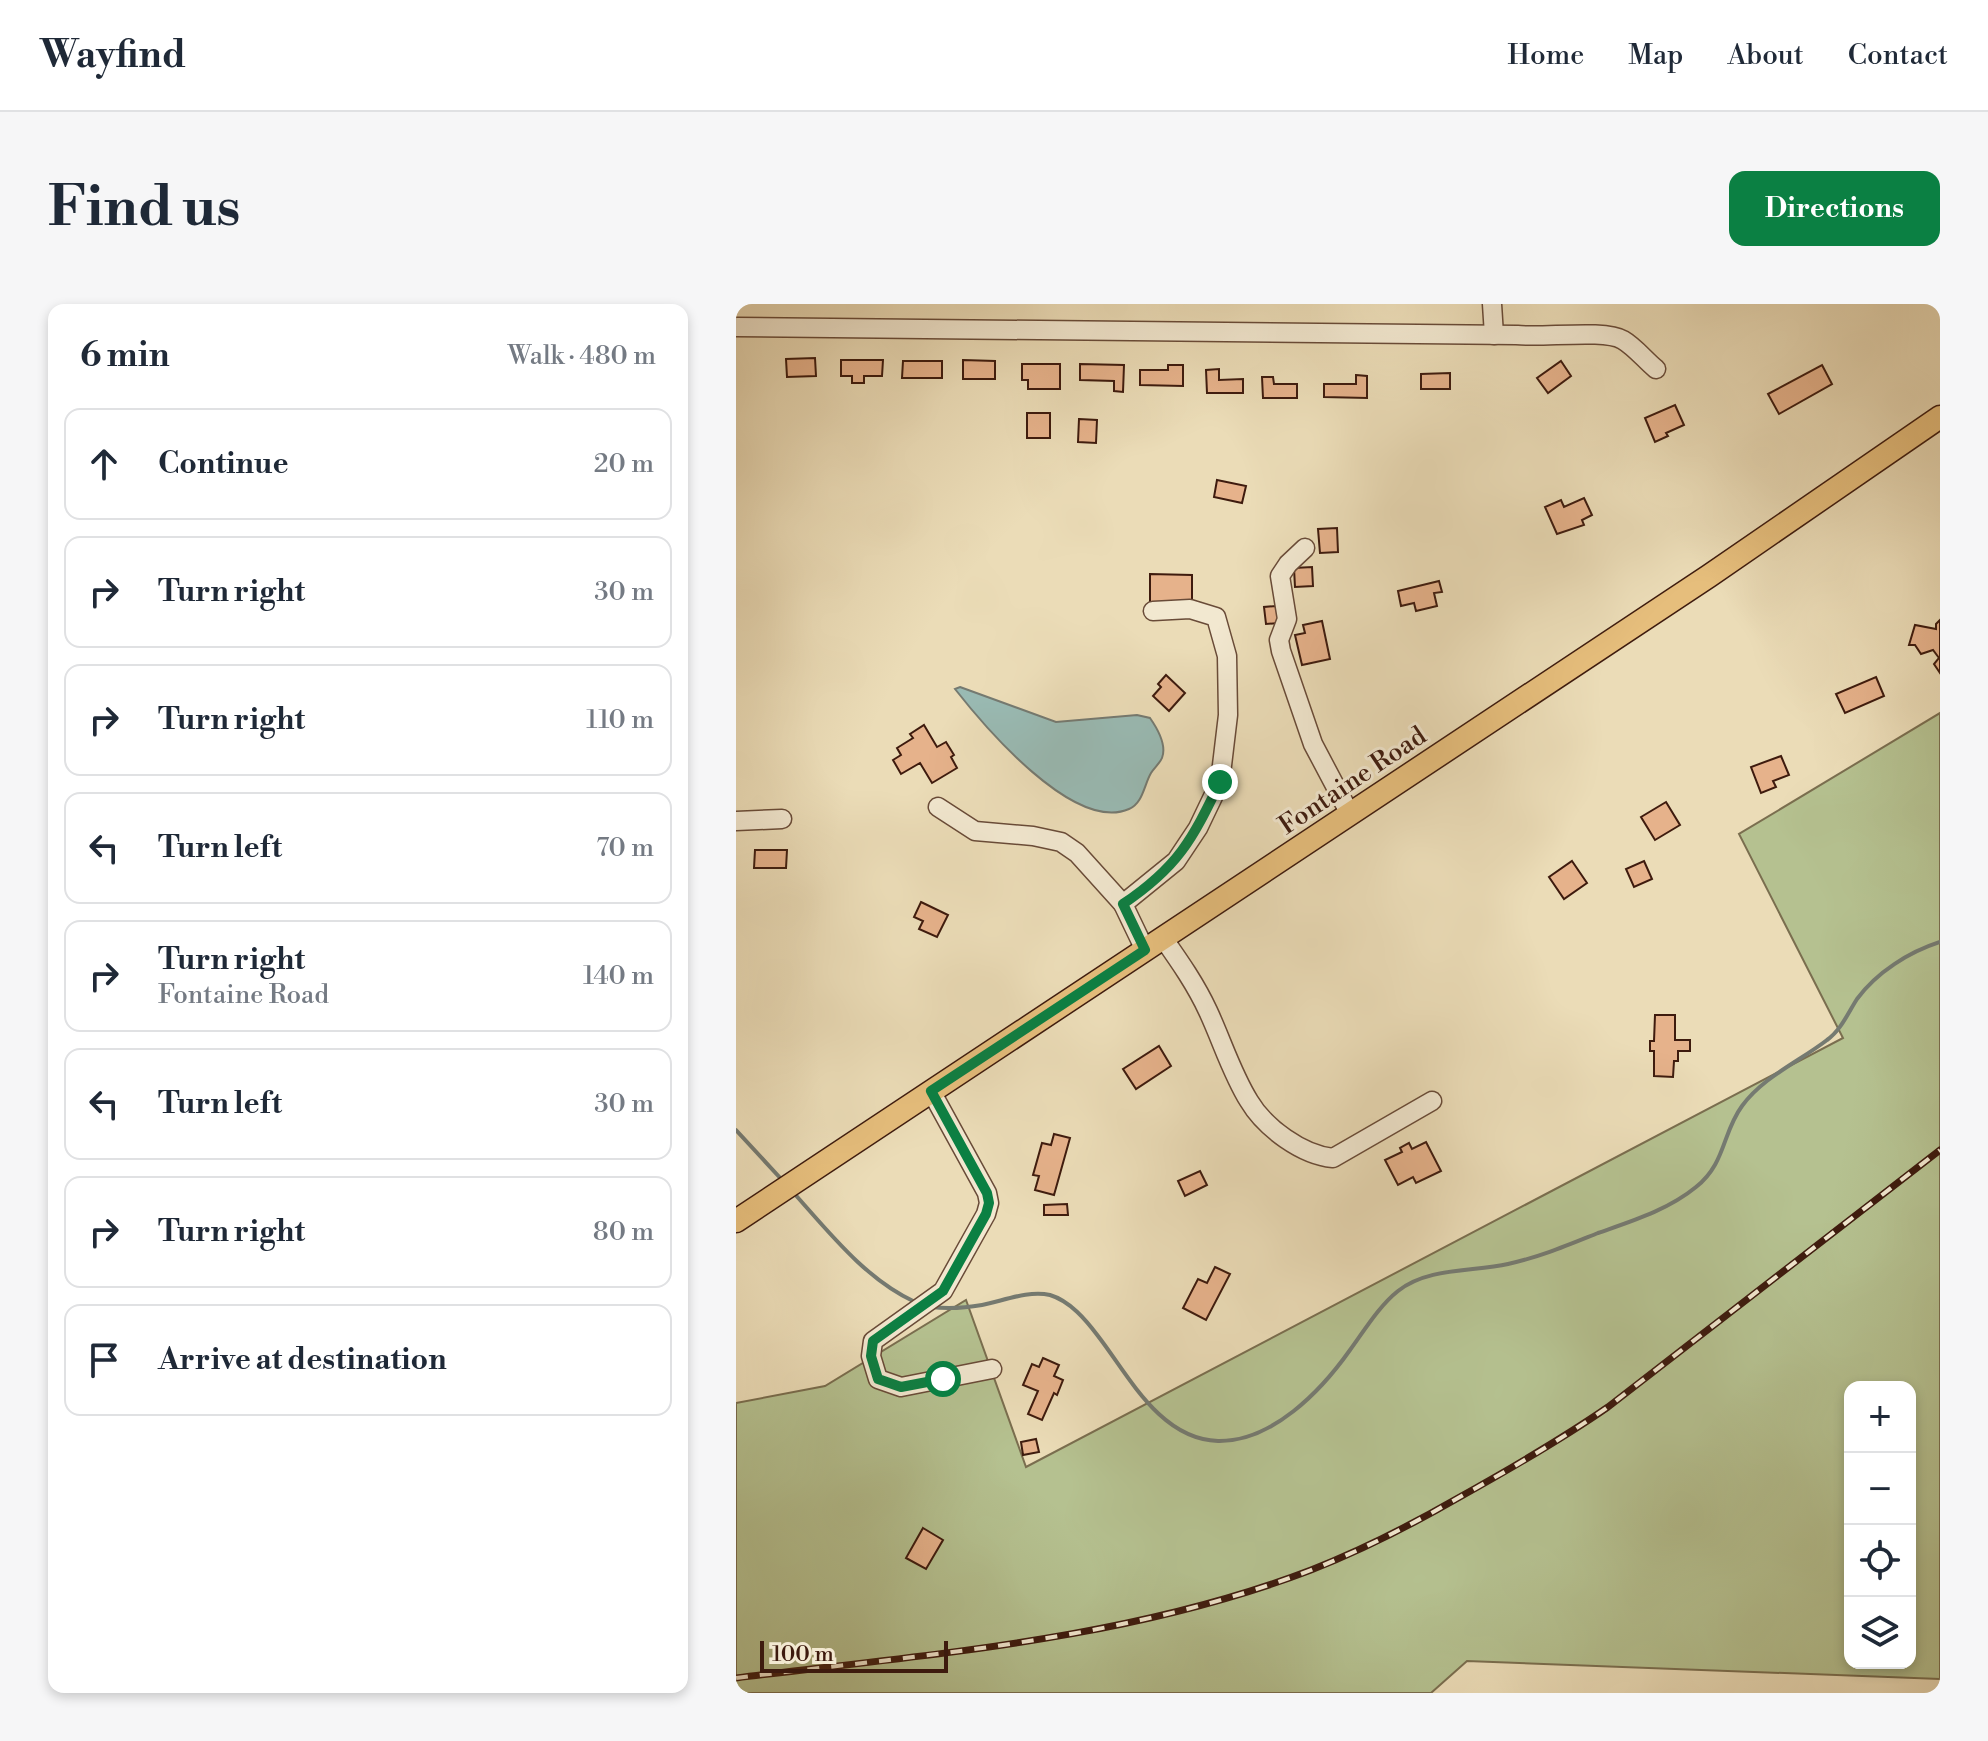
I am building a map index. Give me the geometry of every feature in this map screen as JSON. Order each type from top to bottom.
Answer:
[{"type":"main road","name":"Fontaine Road","points":[[736,1221],[1709,576],[1940,417]]},
{"type":"street","points":[[1492,304],[1494,335]]},
{"type":"street","points":[[736,327],[1540,337],[1609,335],[1623,340],[1656,369]]},
{"type":"street","points":[[1305,548],[1280,576],[1287,619],[1279,640],[1313,744],[1350,814]]},
{"type":"street","points":[[1123,904],[1176,861],[1198,828],[1220,782],[1228,715],[1227,656],[1216,617],[1190,609],[1153,611]]},
{"type":"street","points":[[938,807],[975,831],[1061,842],[1077,853],[1123,904],[1208,1010],[1249,1102],[1265,1121],[1293,1144],[1322,1157],[1333,1158],[1432,1101]]},
{"type":"street","points":[[736,821],[782,819]]},
{"type":"street","points":[[931,1091],[987,1193],[989,1203],[986,1214],[943,1291],[873,1341],[871,1356],[878,1379],[901,1387],[992,1369]]},
{"type":"green space","points":[[1940,713],[1940,1679],[1467,1661],[1431,1693],[736,1693],[736,1403],[825,1386],[966,1300],[1026,1467],[1843,1038],[1739,834]]},
{"type":"water","points":[[960,687],[1056,722],[1137,715],[1150,718],[1162,742],[1162,758],[1134,806],[1107,812],[1083,806],[1057,791],[1008,750],[955,689]]},
{"type":"building","points":[[815,358],[816,376],[787,377],[786,359]]},
{"type":"building","points":[[841,360],[883,360],[882,376],[864,376],[864,383],[852,383],[852,376],[841,376]]},
{"type":"building","points":[[963,360],[995,361],[995,379],[963,379]]},
{"type":"building","points":[[903,361],[942,361],[942,378],[902,378]]},
{"type":"building","points":[[1561,361],[1571,376],[1548,393],[1537,378]]},
{"type":"building","points":[[1022,364],[1060,364],[1060,389],[1028,389],[1028,380],[1022,380]]},
{"type":"building","points":[[1080,364],[1124,365],[1123,392],[1114,391],[1114,381],[1080,380]]},
{"type":"building","points":[[1168,365],[1183,365],[1183,386],[1140,385],[1140,370],[1168,370]]},
{"type":"building","points":[[1822,365],[1832,384],[1779,414],[1768,394]]},
{"type":"building","points":[[1219,369],[1219,380],[1243,379],[1243,393],[1207,393],[1206,370]]},
{"type":"building","points":[[1450,373],[1450,389],[1421,389],[1421,374]]},
{"type":"building","points":[[1356,375],[1367,376],[1367,398],[1324,397],[1324,384],[1356,384]]},
{"type":"building","points":[[1262,377],[1273,377],[1274,384],[1297,384],[1297,398],[1263,398]]},
{"type":"building","points":[[1675,405],[1684,425],[1655,442],[1645,418]]},
{"type":"building","points":[[1027,413],[1050,413],[1050,438],[1027,438]]},
{"type":"building","points":[[1079,419],[1097,420],[1096,443],[1078,442]]},
{"type":"building","points":[[1217,480],[1246,486],[1242,503],[1214,497]]},
{"type":"building","points":[[1584,498],[1592,515],[1582,520],[1584,525],[1557,534],[1545,507],[1561,500],[1564,507]]},
{"type":"building","points":[[1337,528],[1338,552],[1320,553],[1318,529]]},
{"type":"building","points":[[1312,567],[1313,586],[1295,587],[1294,568]]},
{"type":"building","points":[[1150,574],[1192,575],[1192,604],[1150,603]]},
{"type":"building","points":[[1439,581],[1442,592],[1434,593],[1437,606],[1416,611],[1414,603],[1401,606],[1398,591]]},
{"type":"building","points":[[1276,606],[1279,623],[1266,624],[1264,607]]},
{"type":"building","points":[[1940,620],[1940,673],[1934,664],[1939,658],[1933,650],[1921,654],[1915,645],[1909,645],[1915,625],[1936,629]]},
{"type":"building","points":[[1322,621],[1330,659],[1302,665],[1295,635],[1305,633],[1303,625]]},
{"type":"building","points":[[1166,675],[1185,693],[1169,711],[1153,696]]},
{"type":"building","points":[[1876,677],[1884,696],[1845,713],[1836,694]]},
{"type":"building","points":[[924,725],[937,747],[946,742],[957,768],[932,783],[920,763],[901,774],[893,760],[901,755],[897,748],[913,738],[910,734]]},
{"type":"building","points":[[1781,756],[1789,775],[1773,781],[1776,787],[1761,793],[1751,767]]},
{"type":"building","points":[[1666,802],[1680,825],[1655,840],[1641,817]]},
{"type":"building","points":[[755,850],[787,850],[786,868],[754,868]]},
{"type":"building","points":[[1572,861],[1587,883],[1564,899],[1549,877]]},
{"type":"building","points":[[1644,861],[1652,879],[1634,887],[1626,869]]},
{"type":"building","points":[[921,902],[948,915],[937,937],[919,929],[923,921],[914,917]]},
{"type":"building","points":[[1655,1015],[1675,1015],[1675,1040],[1690,1040],[1690,1051],[1678,1051],[1673,1077],[1654,1076],[1654,1051],[1650,1051],[1650,1041],[1654,1041]]},
{"type":"building","points":[[1159,1046],[1171,1066],[1136,1089],[1123,1069]]},
{"type":"building","points":[[1054,1134],[1070,1138],[1054,1195],[1035,1190],[1039,1176],[1033,1175],[1042,1143],[1051,1145]]},
{"type":"building","points":[[1426,1142],[1441,1171],[1416,1183],[1413,1177],[1398,1185],[1385,1160],[1402,1152],[1400,1148],[1409,1143],[1412,1149]]},
{"type":"building","points":[[1200,1171],[1207,1185],[1185,1196],[1178,1181]]},
{"type":"building","points":[[1067,1204],[1068,1215],[1044,1215],[1044,1205]]},
{"type":"building","points":[[1215,1267],[1230,1274],[1206,1320],[1183,1308],[1198,1279],[1207,1283]]},
{"type":"building","points":[[1043,1358],[1059,1365],[1054,1376],[1063,1380],[1042,1420],[1028,1414],[1038,1391],[1023,1385],[1032,1364],[1039,1367]]},
{"type":"building","points":[[1036,1439],[1039,1452],[1023,1455],[1021,1442]]},
{"type":"building","points":[[923,1528],[943,1540],[926,1569],[906,1558]]},
{"type":"waterway","points":[[931,1307],[969,1307],[1024,1295],[1050,1295],[1071,1306],[1083,1318],[1148,1403],[1179,1429],[1197,1438],[1218,1441],[1257,1433],[1276,1423],[1310,1397],[1338,1366],[1384,1304],[1410,1283],[1437,1274],[1508,1264],[1543,1254],[1649,1214],[1685,1195],[1713,1168],[1736,1116],[1751,1096],[1771,1078],[1832,1036],[1865,989],[1884,972],[1905,957],[1940,942]]},
{"type":"waterway","points":[[736,1130],[783,1181]]},
{"type":"waterway","points":[[792,1191],[864,1267],[880,1281],[915,1302]]},
{"type":"railway","points":[[736,1678],[954,1652],[1100,1629],[1242,1594],[1349,1554],[1496,1476],[1608,1407],[1940,1150]]},
{"type":"route","points":[[943,1379],[901,1387],[878,1379],[871,1356],[873,1341],[943,1291],[986,1214],[989,1203],[987,1193],[931,1091],[1145,950],[1123,904],[1143,891],[1176,861],[1198,828],[1220,782]]}]
